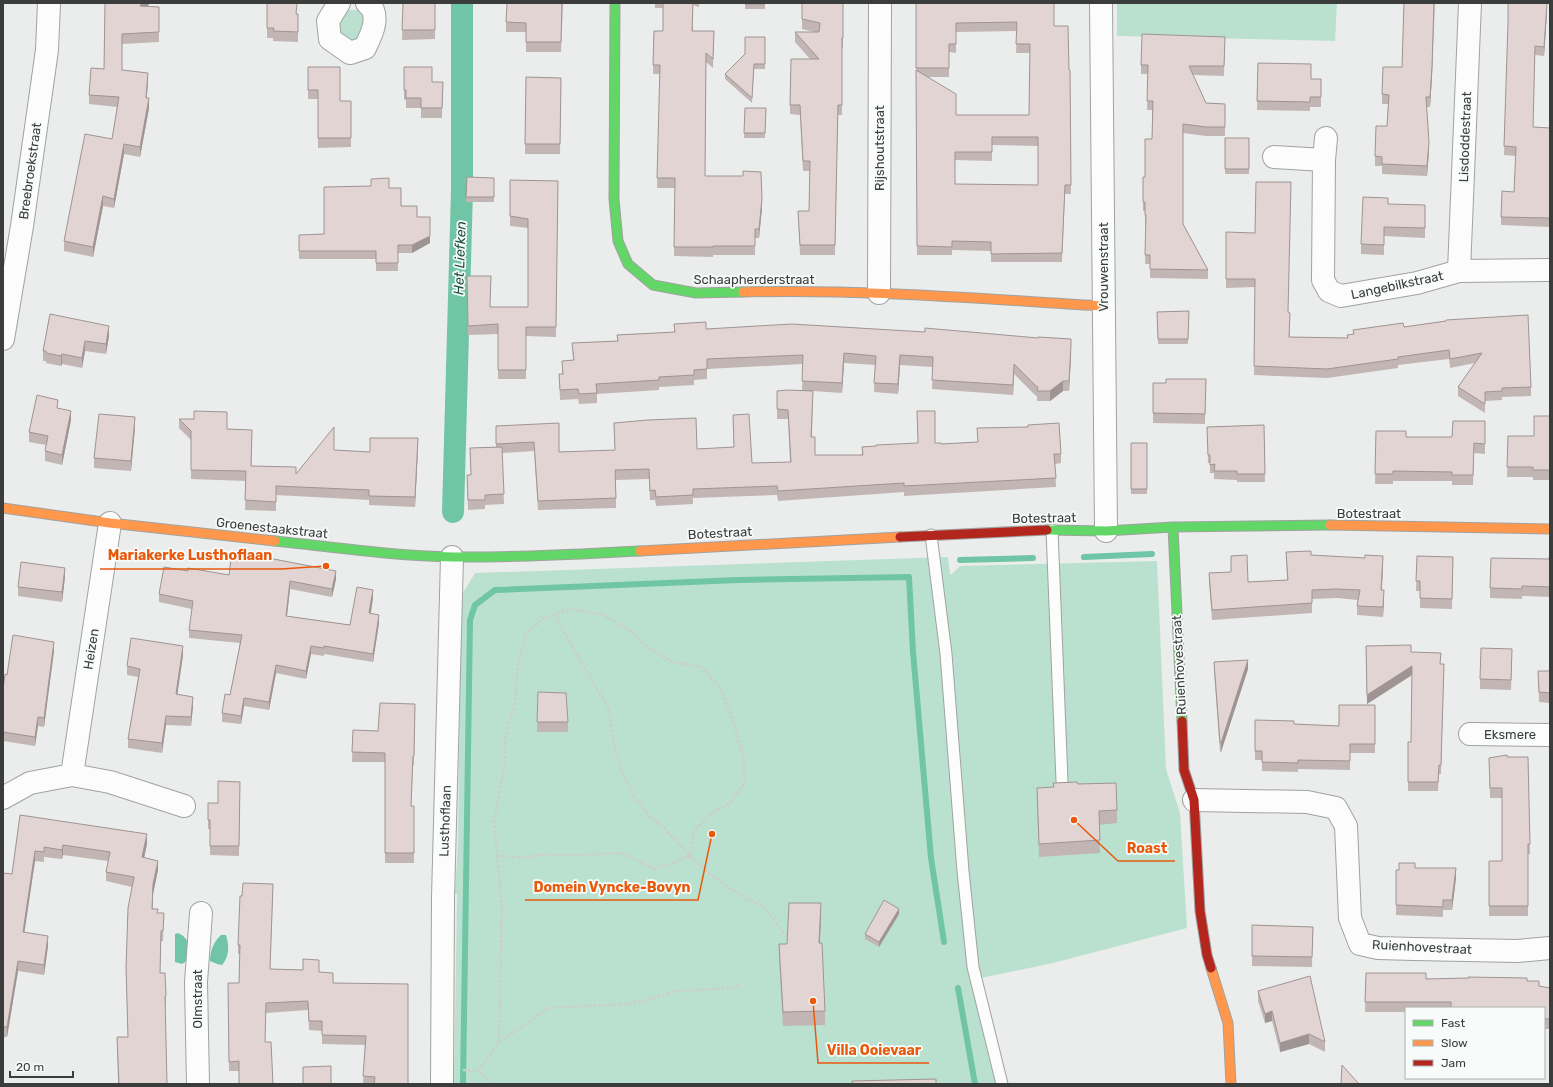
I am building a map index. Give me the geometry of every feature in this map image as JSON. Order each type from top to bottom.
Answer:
[{"type":"street","name":"Breebroekstraat","points":[[3,339],[22,226],[47,50],[49,3]]},
{"type":"street","points":[[339,3],[328,21],[330,39],[350,53],[365,48],[374,26],[373,10],[367,3]]},
{"type":"street","name":"Schaapherderstraat","points":[[615,3],[614,199],[618,241],[628,264],[653,285],[696,293],[777,291],[879,293],[1104,306]]},
{"type":"street","name":"Rijshoutstraat","points":[[879,293],[880,3]]},
{"type":"street","name":"Vrouwenstraat","points":[[1101,3],[1106,530]]},
{"type":"street","name":"Lisdoddestraat","points":[[1459,271],[1470,3]]},
{"type":"street","name":"Langebilkstraat","points":[[1326,138],[1324,160],[1323,280],[1329,291],[1341,296],[1416,283],[1459,271],[1550,270]]},
{"type":"street","points":[[1274,157],[1324,160]]},
{"type":"street","name":"Groenestaakstraat","points":[[3,508],[110,523],[376,552],[452,557],[540,556]]},
{"type":"street","name":"Heizen","points":[[72,775],[110,523]]},
{"type":"street","name":"Botestraat","points":[[540,556],[1052,530],[1367,525],[1550,529]]},
{"type":"street","name":"Ruienhovestraat","points":[[1173,527],[1184,770],[1194,800],[1200,911],[1207,955],[1228,1023],[1232,1084]]},
{"type":"street","name":"Lusthoflaan","points":[[442,1084],[443,898],[452,557]]},
{"type":"street","name":"Eksmere","points":[[1470,734],[1550,735]]},
{"type":"street","points":[[3,798],[30,783],[72,775],[110,782],[184,806]]},
{"type":"street","name":"Ruienhovestraat","points":[[1194,800],[1307,802],[1336,808],[1346,826],[1350,918],[1360,944],[1378,948],[1414,950],[1517,951],[1550,948]]},
{"type":"street","name":"Olmstraat","points":[[198,1084],[196,982],[201,914]]},
{"type":"lane","points":[[1052,530],[1062,781]]},
{"type":"lane","points":[[931,535],[946,654],[963,871],[973,967],[1002,1084]]},
{"type":"path","points":[[499,1042],[502,908],[494,821],[505,764],[505,737],[515,703],[518,670],[525,636],[542,619],[570,610],[604,615],[631,630],[647,647],[673,662],[701,667],[720,687],[732,718],[743,756],[745,782],[730,803],[713,812],[694,831],[690,856]]},
{"type":"path","points":[[554,614],[579,660],[609,708],[615,752],[620,770],[634,796],[649,816],[664,828],[690,856],[732,890],[765,908],[788,939]]},
{"type":"path","points":[[497,856],[524,858],[537,855],[621,853],[655,869],[690,856]]},
{"type":"path","points":[[492,1084],[478,1070],[499,1042],[548,1008],[627,1004],[676,991],[741,986]]},
{"type":"shaded area","points":[[1117,3],[1337,3],[1335,41],[1117,36]]},
{"type":"shaded area","points":[[349,10],[358,10],[362,14],[366,25],[359,40],[352,43],[340,34],[338,21],[341,14]]},
{"type":"shaded area","points":[[948,557],[950,574],[952,574],[960,566],[1157,561],[1166,769],[1180,813],[1187,928],[1053,963],[981,978],[1007,1084],[454,1084],[457,894],[455,894],[458,841],[461,596],[475,573]]},
{"type":"shaded area","points":[[178,933],[185,938],[188,944],[188,960],[182,964],[175,962],[175,934]]},
{"type":"shaded area","points":[[221,935],[226,935],[228,943],[228,954],[222,965],[210,961],[213,946]]},
{"type":"building","points":[[105,3],[142,3],[140,6],[159,7],[159,32],[122,34],[122,70],[148,73],[146,98],[149,98],[140,147],[124,144],[114,199],[103,196],[93,247],[64,241],[85,134],[112,139],[119,97],[89,95],[91,68],[104,69]]},
{"type":"building","points":[[267,3],[297,3],[296,14],[298,14],[298,32],[273,31],[274,28],[267,28]]},
{"type":"building","points":[[403,3],[435,3],[435,30],[402,30]]},
{"type":"building","points":[[507,3],[562,3],[561,42],[526,42],[526,23],[506,22]]},
{"type":"building","points":[[663,3],[693,3],[692,31],[714,31],[713,59],[706,53],[705,176],[743,176],[743,171],[761,172],[762,199],[759,229],[755,229],[755,246],[674,247],[675,178],[657,178],[660,65],[653,65],[654,31],[663,31]]},
{"type":"building","points":[[765,3],[765,4],[745,4]]},
{"type":"building","points":[[802,3],[843,3],[842,105],[838,105],[835,245],[800,245],[798,211],[809,211],[810,161],[803,161],[800,105],[790,105],[791,59],[819,59],[795,32],[819,32],[820,23],[802,19]]},
{"type":"building","points":[[916,3],[1054,3],[1054,26],[1068,26],[1070,70],[1071,185],[1065,185],[1062,253],[991,254],[991,242],[952,241],[952,247],[917,246],[916,70],[956,94],[956,115],[1029,115],[1030,44],[1016,44],[1017,22],[956,23],[956,44],[949,44],[949,68],[916,68]],"holes":[[[992,137],[1038,137],[1038,185],[955,184],[955,152],[992,152]]]},
{"type":"building","points":[[1404,3],[1434,3],[1430,97],[1426,97],[1429,142],[1427,166],[1382,164],[1382,157],[1375,156],[1376,126],[1387,126],[1389,95],[1382,94],[1383,67],[1402,67]]},
{"type":"building","points":[[1508,3],[1547,3],[1544,47],[1535,46],[1533,127],[1550,128],[1550,218],[1501,217],[1502,191],[1514,192],[1516,147],[1504,146]]},
{"type":"building","points":[[1142,34],[1225,37],[1224,66],[1189,66],[1206,103],[1225,104],[1225,127],[1206,127],[1183,124],[1183,224],[1208,270],[1150,269],[1150,255],[1145,255],[1146,215],[1145,202],[1143,202],[1143,177],[1145,177],[1145,139],[1152,139],[1153,101],[1147,101],[1148,65],[1141,65]]},
{"type":"building","points":[[745,37],[765,37],[765,64],[754,64],[752,98],[725,74],[745,54]]},
{"type":"building","points":[[1258,63],[1311,64],[1311,79],[1321,79],[1321,97],[1310,97],[1310,102],[1257,101]]},
{"type":"building","points":[[308,67],[340,67],[340,101],[351,101],[351,138],[318,138],[318,90],[308,90]]},
{"type":"building","points":[[404,67],[432,67],[432,82],[443,82],[442,108],[421,108],[421,98],[406,98],[406,90],[404,90]]},
{"type":"building","points":[[526,77],[561,78],[560,144],[525,144]]},
{"type":"building","points":[[745,108],[766,108],[765,133],[744,133]]},
{"type":"building","points":[[1225,138],[1249,138],[1249,169],[1225,169]]},
{"type":"building","points":[[467,177],[494,178],[494,197],[466,197]]},
{"type":"building","points":[[389,178],[389,188],[401,188],[401,206],[417,206],[417,217],[430,217],[430,236],[412,245],[398,245],[398,263],[376,263],[376,251],[299,251],[299,235],[324,234],[324,187],[371,186],[371,179]]},
{"type":"building","points":[[510,180],[558,181],[556,327],[526,327],[526,370],[498,370],[498,324],[468,326],[467,276],[491,276],[490,307],[528,307],[528,219],[510,216]]},
{"type":"building","points":[[1256,182],[1291,182],[1288,312],[1290,313],[1289,337],[1348,338],[1347,335],[1354,334],[1353,330],[1403,323],[1404,327],[1446,320],[1528,315],[1531,387],[1502,388],[1502,391],[1485,392],[1485,404],[1458,387],[1482,353],[1450,359],[1449,350],[1327,369],[1254,366],[1255,279],[1226,279],[1226,232],[1255,233]]},
{"type":"building","points":[[1363,197],[1388,198],[1388,204],[1425,205],[1425,228],[1384,227],[1384,245],[1361,244]]},
{"type":"building","points":[[1189,311],[1188,339],[1158,339],[1157,312]]},
{"type":"building","points":[[50,314],[109,326],[106,344],[85,341],[82,358],[62,354],[61,356],[46,353],[46,351],[43,351]]},
{"type":"building","points":[[706,322],[706,329],[792,324],[925,332],[925,328],[1038,338],[1071,339],[1069,381],[1063,381],[1050,391],[1037,391],[1038,387],[1014,364],[1013,385],[932,380],[933,357],[900,355],[898,384],[874,383],[876,356],[844,353],[842,383],[802,381],[803,355],[707,359],[707,369],[694,370],[694,375],[659,377],[659,380],[596,384],[597,393],[579,394],[578,389],[560,390],[559,374],[563,374],[562,361],[574,360],[572,343],[618,341],[617,335],[675,332],[674,324]]},
{"type":"building","points":[[1166,379],[1206,379],[1205,414],[1153,413],[1153,383],[1166,383]]},
{"type":"building","points":[[777,391],[813,391],[811,437],[815,437],[815,455],[863,455],[862,447],[918,443],[917,411],[935,411],[935,443],[941,444],[978,442],[977,428],[1028,427],[1028,425],[1059,423],[1061,454],[1054,454],[1056,478],[904,486],[904,483],[778,491],[777,486],[693,489],[693,495],[656,497],[655,490],[650,491],[649,469],[615,470],[616,498],[538,501],[534,442],[496,444],[496,426],[559,423],[559,452],[615,450],[614,423],[696,418],[697,449],[734,447],[733,415],[749,414],[752,463],[791,462],[788,410],[777,409]]},
{"type":"building","points":[[37,395],[58,400],[57,408],[71,411],[62,455],[45,451],[48,436],[29,432]]},
{"type":"building","points":[[194,411],[227,412],[227,429],[252,430],[251,466],[296,467],[296,474],[334,427],[334,450],[370,452],[370,438],[418,438],[415,497],[369,496],[369,490],[276,486],[276,502],[245,500],[246,471],[191,470],[191,431],[179,419],[194,419]]},
{"type":"building","points":[[99,414],[135,417],[131,461],[94,458]]},
{"type":"building","points":[[1534,416],[1550,416],[1550,470],[1533,470],[1533,467],[1507,467],[1508,436],[1534,436]]},
{"type":"building","points":[[1453,421],[1485,421],[1485,444],[1474,443],[1473,475],[1452,475],[1452,472],[1393,471],[1393,474],[1375,474],[1376,431],[1406,431],[1406,437],[1452,437]]},
{"type":"building","points":[[1264,425],[1265,474],[1237,474],[1237,471],[1214,471],[1215,464],[1210,465],[1210,455],[1208,455],[1207,427]]},
{"type":"building","points":[[1131,443],[1147,443],[1147,489],[1131,489]]},
{"type":"building","points":[[502,447],[504,494],[485,495],[485,500],[468,500],[467,475],[471,475],[470,448]]},
{"type":"building","points":[[232,551],[336,571],[332,589],[290,581],[286,616],[350,625],[357,587],[373,590],[369,613],[379,615],[373,654],[324,646],[324,648],[311,646],[306,671],[276,665],[269,702],[244,698],[241,716],[222,713],[225,694],[230,695],[242,635],[189,630],[193,601],[159,594],[164,567],[188,571],[188,568],[229,575]]},
{"type":"building","points":[[1311,551],[1311,555],[1365,558],[1365,555],[1383,556],[1381,590],[1384,590],[1383,607],[1357,606],[1360,590],[1337,589],[1312,590],[1312,603],[1212,610],[1209,573],[1231,572],[1231,556],[1247,555],[1248,582],[1288,580],[1286,552]]},
{"type":"building","points":[[1417,556],[1453,557],[1452,599],[1420,598],[1420,581],[1416,581]]},
{"type":"building","points":[[1549,557],[1550,587],[1522,586],[1522,589],[1490,588],[1491,558],[1549,559]]},
{"type":"building","points":[[21,562],[65,568],[62,592],[18,587]]},
{"type":"building","points":[[13,635],[54,642],[44,718],[38,717],[35,737],[3,732],[3,689],[5,674],[7,675]]},
{"type":"building","points":[[131,638],[183,646],[176,694],[193,697],[191,717],[166,716],[162,743],[128,739],[140,669],[127,666]]},
{"type":"building","points":[[1411,645],[1411,652],[1441,653],[1440,664],[1444,664],[1441,765],[1439,765],[1438,782],[1408,782],[1408,742],[1411,742],[1412,666],[1367,695],[1366,646]]},
{"type":"building","points":[[1481,648],[1512,649],[1511,680],[1480,679]]},
{"type":"building","points":[[1248,660],[1221,743],[1220,743],[1214,662]]},
{"type":"building","points":[[1538,671],[1550,671],[1550,693],[1539,692]]},
{"type":"building","points":[[538,692],[566,693],[568,722],[537,722]]},
{"type":"building","points":[[380,703],[415,704],[411,806],[414,806],[414,853],[385,853],[385,753],[352,752],[353,730],[378,731]]},
{"type":"building","points":[[1339,705],[1375,705],[1375,744],[1350,744],[1350,761],[1298,760],[1298,763],[1262,762],[1262,751],[1255,751],[1255,720],[1294,721],[1294,724],[1339,726]]},
{"type":"building","points":[[1507,755],[1507,757],[1528,757],[1530,844],[1528,844],[1528,906],[1489,906],[1489,861],[1502,861],[1502,788],[1490,788],[1489,758]]},
{"type":"building","points":[[218,781],[240,782],[239,846],[210,846],[210,820],[208,820],[208,803],[218,803]]},
{"type":"building","points":[[1077,782],[1078,784],[1116,783],[1117,810],[1099,811],[1100,840],[1039,844],[1037,788],[1054,787],[1053,783]]},
{"type":"building","points":[[20,815],[147,834],[142,857],[158,861],[153,884],[152,909],[158,909],[157,913],[164,913],[163,931],[161,931],[160,973],[165,973],[167,1084],[119,1084],[117,1037],[128,1037],[126,968],[128,908],[134,877],[106,872],[110,852],[63,845],[62,850],[44,847],[44,852],[35,851],[23,932],[48,936],[44,965],[18,961],[7,1027],[3,1027],[3,873],[12,874]]},
{"type":"building","points":[[1399,863],[1415,863],[1415,868],[1456,868],[1452,900],[1443,900],[1443,907],[1396,905],[1396,870],[1399,870]]},
{"type":"building","points":[[243,883],[273,884],[270,969],[303,970],[303,959],[319,960],[319,972],[333,973],[333,983],[408,984],[408,1084],[374,1084],[375,1077],[363,1076],[366,1036],[322,1035],[322,1021],[309,1021],[308,1001],[266,1003],[265,1042],[271,1042],[273,1084],[239,1084],[239,1061],[229,1062],[228,983],[239,983],[240,945],[238,945],[240,896],[242,896]]},
{"type":"building","points":[[884,900],[899,909],[879,942],[865,934]]},
{"type":"building","points":[[789,903],[821,903],[819,943],[822,943],[825,1011],[783,1012],[779,944],[787,944]]},
{"type":"building","points":[[1252,925],[1313,927],[1312,957],[1252,956]]},
{"type":"building","points":[[1366,973],[1426,973],[1426,979],[1469,978],[1468,977],[1527,978],[1527,981],[1539,981],[1539,986],[1550,988],[1550,1019],[1545,1019],[1545,1007],[1451,1007],[1451,1002],[1365,1002]]},
{"type":"building","points":[[1310,976],[1325,1042],[1309,1034],[1280,1043],[1272,1011],[1265,1014],[1258,991]]},
{"type":"building","points":[[1342,1065],[1359,1084],[1341,1084]]},
{"type":"building","points":[[331,1066],[331,1084],[303,1084],[303,1067]]},
{"type":"building","points":[[936,1079],[936,1084],[852,1084],[852,1081]]},
{"type":"waterway","name":"Het Liefken","points":[[453,512],[462,190],[462,3]]},
{"type":"waterway","points":[[1084,557],[1152,554]]},
{"type":"waterway","points":[[960,560],[1033,558]]},
{"type":"waterway","points":[[463,1084],[470,620],[475,605],[495,590],[738,580],[909,577],[913,652],[931,858],[944,942]]},
{"type":"waterway","points":[[958,988],[975,1084]]},
{"type":"traffic: fast","points":[[615,3],[614,199],[618,241],[628,264],[653,285],[696,293],[743,292]]},
{"type":"traffic: fast","points":[[1047,530],[1106,531],[1173,527],[1330,525]]},
{"type":"traffic: fast","points":[[1173,527],[1182,721]]},
{"type":"traffic: fast","points":[[275,541],[386,553],[453,557],[523,556],[640,551]]},
{"type":"traffic: slow","points":[[743,292],[788,291],[878,293],[1104,306]]},
{"type":"traffic: slow","points":[[3,508],[110,523],[275,541]]},
{"type":"traffic: slow","points":[[1330,525],[1550,529]]},
{"type":"traffic: slow","points":[[640,551],[900,537]]},
{"type":"traffic: slow","points":[[1211,968],[1228,1023],[1231,1084]]},
{"type":"traffic: jam","points":[[900,537],[1047,530]]},
{"type":"traffic: jam","points":[[1182,721],[1184,770],[1194,800],[1200,911],[1207,955],[1211,968]]},
{"type":"place","name":"Mariakerke Lusthoflaan","points":[[326,566]]},
{"type":"place","name":"Roast","points":[[1074,820]]},
{"type":"place","name":"Domein Vyncke-Bovyn","points":[[712,834]]},
{"type":"place","name":"Villa Ooievaar","points":[[813,1001]]}]
